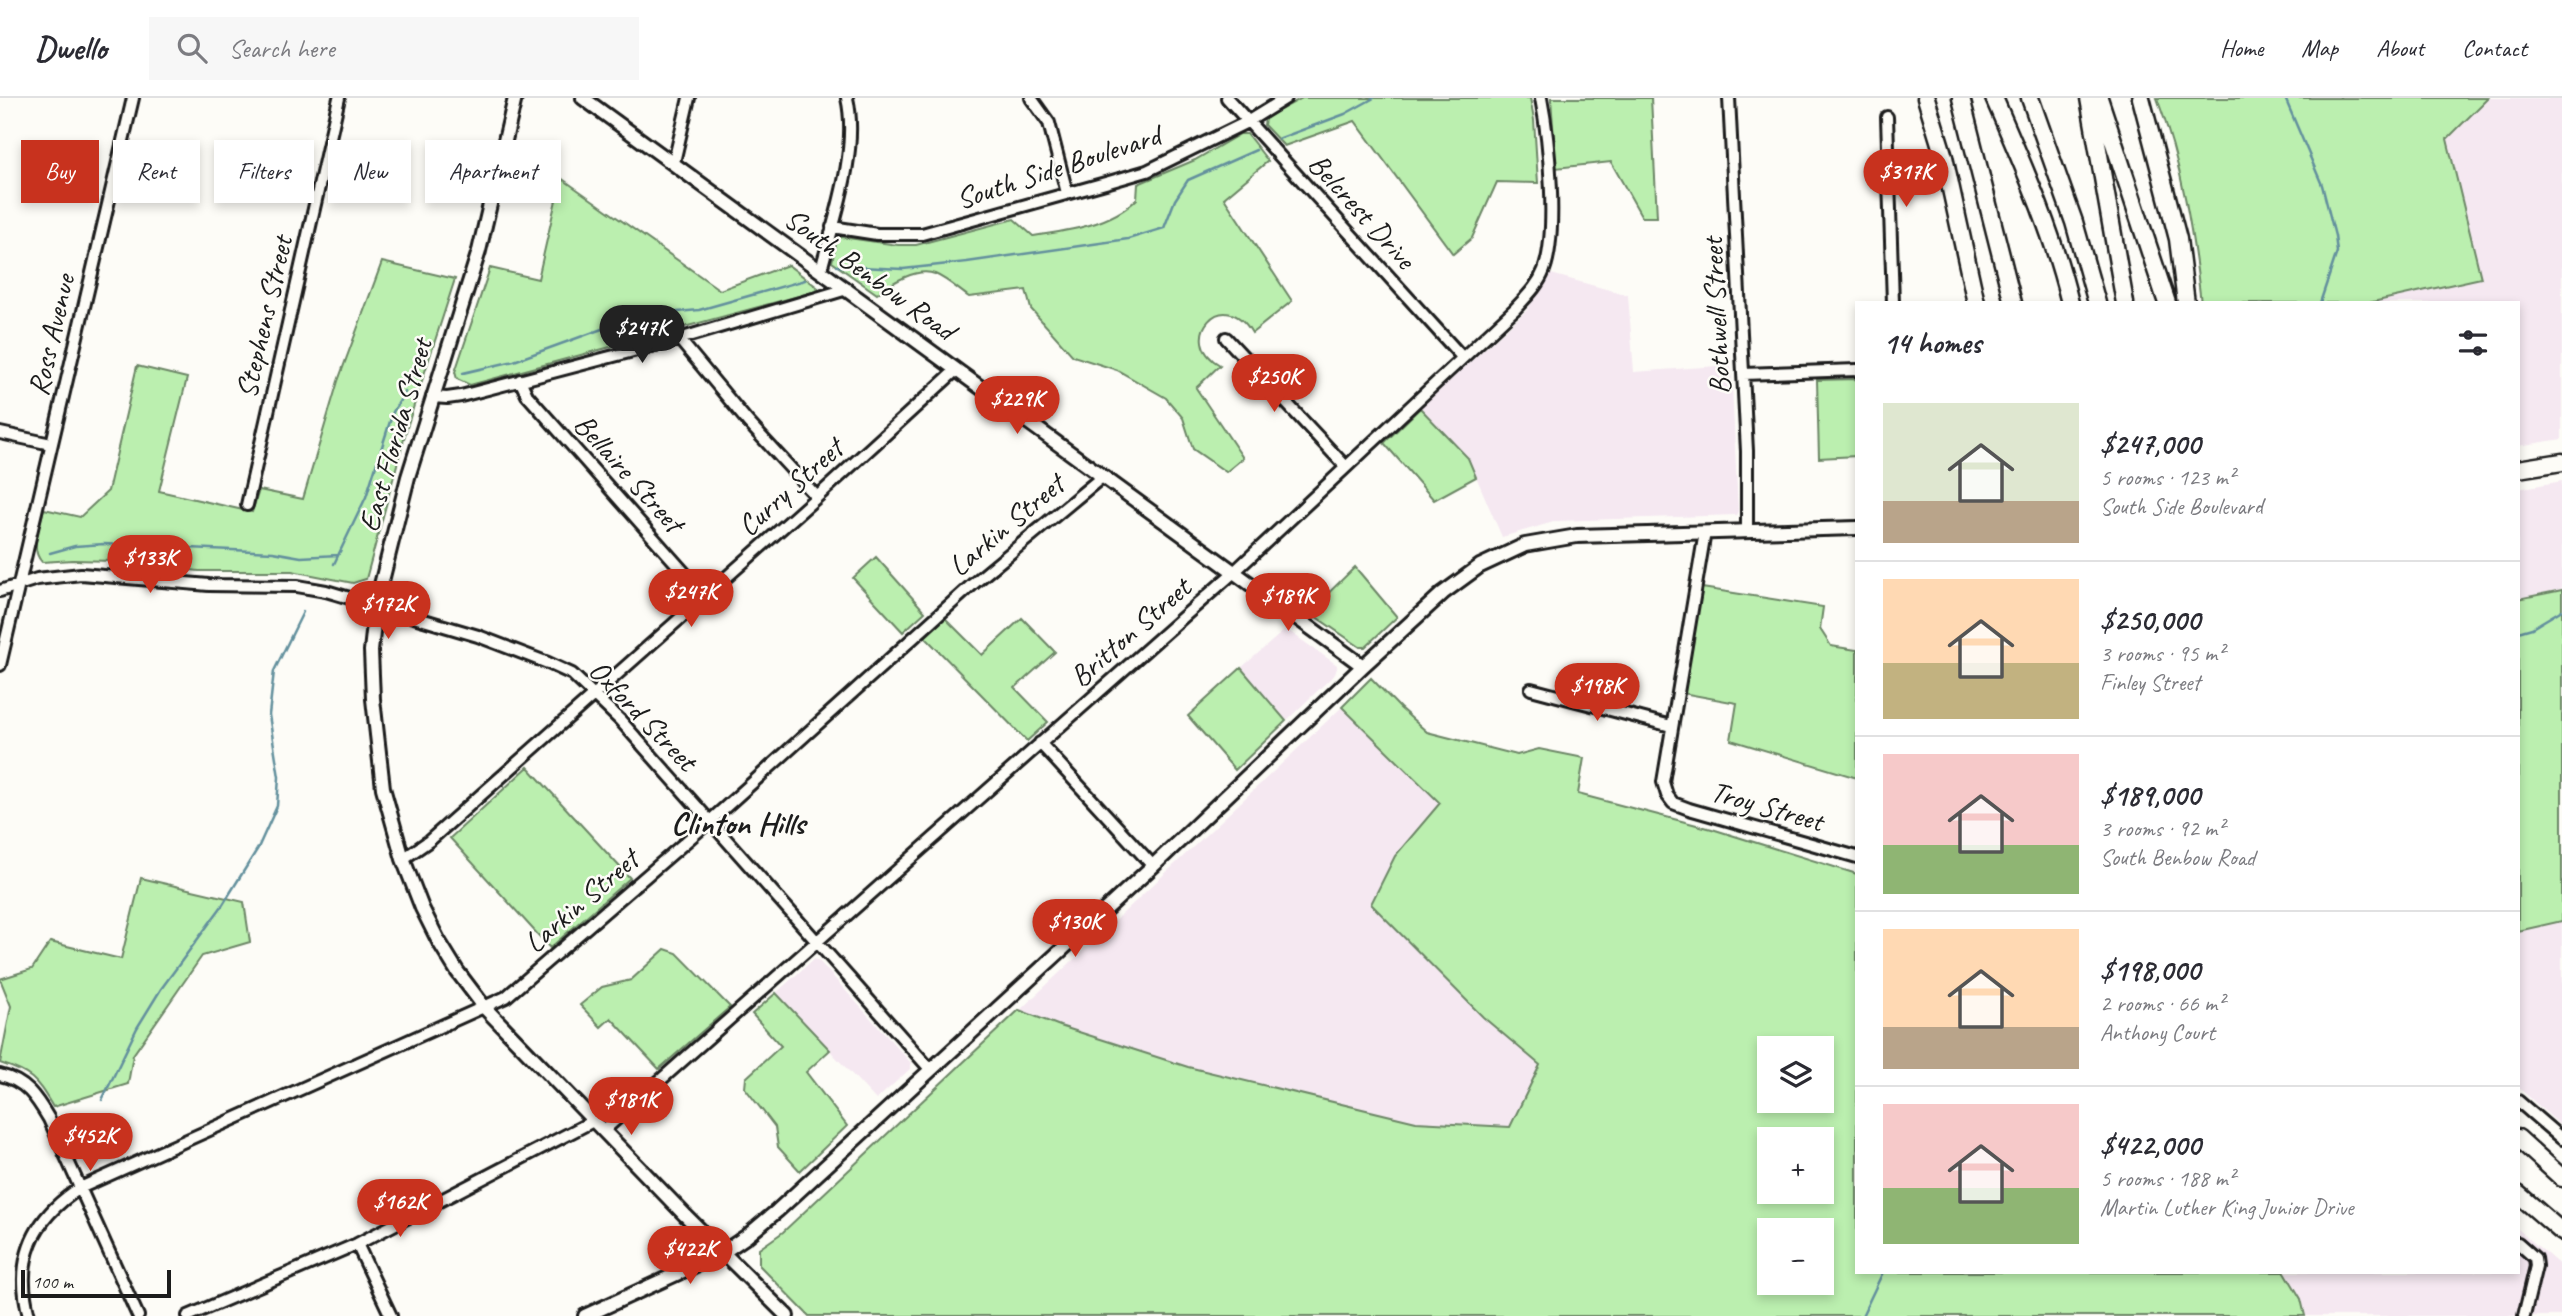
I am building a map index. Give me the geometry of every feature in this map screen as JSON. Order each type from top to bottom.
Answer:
[{"type":"highway","points":[[1926,98],[1944,157],[1976,301]]},
{"type":"highway","points":[[1954,98],[1985,198]]},
{"type":"highway","points":[[1961,98],[2012,301]]},
{"type":"highway","points":[[1994,98],[2063,272],[2070,301]]},
{"type":"highway","points":[[2030,98],[2074,222],[2096,301]]},
{"type":"highway","points":[[2089,98],[2125,301]]},
{"type":"highway","points":[[2099,98],[2166,301]]},
{"type":"highway","points":[[2141,98],[2179,239],[2186,301]]},
{"type":"highway","points":[[2520,469],[2562,462]]},
{"type":"highway","points":[[2520,1140],[2562,1178]]},
{"type":"highway","points":[[2520,1197],[2562,1231]]},
{"type":"main road","name":"East Florida Street","points":[[515,98],[479,251],[408,477],[376,605],[371,674],[383,788],[403,859],[422,908],[457,971],[485,1008],[787,1316]]},
{"type":"main road","name":"South Benbow Road","points":[[583,98],[1363,666]]},
{"type":"main road","points":[[585,1316],[722,1252],[747,1236],[800,1192],[930,1069],[1153,866],[1363,666],[1462,578],[1498,556],[1544,540],[1577,536],[1855,528]]},
{"type":"street","name":"Ross Avenue","points":[[0,665],[133,98]]},
{"type":"street","name":"Stephens Street","points":[[247,505],[339,98]]},
{"type":"street","points":[[674,162],[689,98]]},
{"type":"street","points":[[821,270],[850,148],[852,117],[847,98]]},
{"type":"street","points":[[1031,98],[1049,123],[1067,193]]},
{"type":"street","name":"Belcrest Drive","points":[[1227,98],[1462,357]]},
{"type":"street","name":"South Side Boulevard","points":[[832,227],[877,234],[922,234],[1147,171],[1247,122],[1286,98]]},
{"type":"street","name":"Britton Street","points":[[603,1131],[1233,573],[1533,290],[1543,272],[1549,250],[1551,219],[1546,121],[1541,98]]},
{"type":"street","name":"Bothwell Street","points":[[1729,98],[1743,374],[1747,531]]},
{"type":"street","points":[[1887,117],[1893,301]]},
{"type":"street","points":[[432,397],[461,396],[679,339],[847,289]]},
{"type":"street","points":[[1226,338],[1346,467]]},
{"type":"street","points":[[679,339],[748,422],[817,497]]},
{"type":"street","name":"Curry Street","points":[[403,859],[429,841],[956,370]]},
{"type":"street","points":[[1743,374],[1855,370]]},
{"type":"street","name":"Bellaire Street","points":[[520,380],[527,395],[705,596]]},
{"type":"street","points":[[0,433],[51,444]]},
{"type":"street","name":"Larkin Street","points":[[29,1316],[23,1295],[23,1275],[31,1241],[50,1211],[80,1188],[506,997],[710,821],[973,584],[1102,477]]},
{"type":"street","points":[[1531,690],[1671,726],[1705,532]]},
{"type":"street","name":"Oxford Street","points":[[0,591],[17,584],[58,575],[81,574],[209,585],[297,586],[326,590],[478,636],[572,674],[595,694],[930,1069]]},
{"type":"street","name":"Troy Street","points":[[1671,726],[1663,782],[1667,795],[1674,803],[1855,856]]},
{"type":"street","points":[[1040,743],[1153,866]]},
{"type":"street","points":[[0,1075],[25,1085],[36,1096],[138,1316]]},
{"type":"street","points":[[2520,1103],[2562,1139]]},
{"type":"street","points":[[188,1316],[358,1244],[593,1121]]},
{"type":"street","points":[[358,1244],[391,1316]]},
{"type":"street","points":[[2520,1245],[2535,1258],[2536,1266],[2524,1316]]},
{"type":"shaded area","points":[[2488,98],[2562,98],[2562,439],[2520,446],[2520,301],[2377,301],[2481,278],[2447,139]]},
{"type":"shaded area","points":[[1551,274],[1628,295],[1634,372],[1731,365],[1738,511],[1736,515],[1557,521],[1502,537],[1468,458],[1420,408],[1527,310]]},
{"type":"shaded area","points":[[2562,481],[2562,590],[2520,599],[2520,489]]},
{"type":"shaded area","points":[[1286,629],[1337,665],[1337,668],[1335,674],[1286,721],[1241,668]]},
{"type":"shaded area","points":[[1342,707],[1441,803],[1395,856],[1371,904],[1483,1017],[1540,1065],[1510,1128],[1416,1122],[1188,1067],[1060,1026],[1020,1010]]},
{"type":"shaded area","points":[[2562,921],[2562,1127],[2520,1089],[2520,930]]},
{"type":"shaded area","points":[[814,959],[818,960],[911,1063],[910,1069],[876,1100],[776,993]]},
{"type":"shaded area","points":[[2520,1231],[2562,1267],[2562,1316],[2305,1316],[2301,1299],[2286,1274],[2520,1274]]},
{"type":"green space","points":[[1302,98],[1530,98],[1538,183],[1497,182],[1472,238],[1453,254],[1355,121],[1284,146],[1264,125],[1265,118]]},
{"type":"green space","points":[[1551,98],[1651,98],[1657,217],[1642,217],[1611,162],[1556,168]]},
{"type":"green space","points":[[2157,98],[2488,98],[2447,139],[2481,278],[2377,301],[2201,301],[2185,199]]},
{"type":"green space","points":[[1240,134],[1247,134],[1268,161],[1224,198],[1292,301],[1252,333],[1241,319],[1229,313],[1218,315],[1209,321],[1203,331],[1202,342],[1207,354],[1220,365],[1196,388],[1243,458],[1226,472],[1193,449],[1183,418],[1166,398],[1117,370],[1073,356],[1031,309],[1026,290],[969,297],[944,279],[928,272],[904,277],[877,294],[832,262],[837,238],[841,237],[916,245],[1014,219],[1033,236],[1102,221],[1127,208],[1137,199],[1138,184],[1195,160]]},
{"type":"green space","points":[[561,178],[720,290],[788,265],[821,290],[470,385],[457,379],[455,372],[490,268],[538,279],[555,203],[561,203]]},
{"type":"green space","points":[[382,262],[455,279],[408,424],[366,579],[353,583],[292,571],[199,571],[114,561],[42,562],[36,551],[36,544],[44,509],[80,517],[108,491],[137,366],[187,378],[159,491],[252,512],[259,490],[303,499],[338,381]]},
{"type":"green space","points":[[1855,379],[1855,456],[1819,458],[1817,380]]},
{"type":"green space","points":[[1420,408],[1468,458],[1476,477],[1434,500],[1384,443]]},
{"type":"green space","points":[[876,557],[925,612],[903,632],[853,578]]},
{"type":"green space","points":[[1355,567],[1397,617],[1365,647],[1360,647],[1309,612]]},
{"type":"green space","points":[[1702,588],[1823,607],[1820,629],[1831,646],[1855,650],[1855,777],[1731,740],[1737,703],[1682,693]]},
{"type":"green space","points":[[2562,590],[2562,921],[2520,931],[2520,599]]},
{"type":"green space","points":[[945,618],[982,655],[1022,618],[1055,652],[1015,688],[1048,722],[1027,741],[925,637]]},
{"type":"green space","points":[[1241,668],[1286,721],[1235,770],[1188,716]]},
{"type":"green space","points":[[1371,678],[1427,732],[1517,755],[1539,749],[1584,758],[1578,794],[1712,829],[1855,873],[1855,1274],[2286,1274],[2301,1299],[2305,1316],[809,1316],[759,1265],[759,1249],[783,1232],[1019,1010],[1188,1067],[1416,1122],[1510,1127],[1540,1065],[1483,1017],[1371,904],[1395,856],[1440,803],[1342,707]]},
{"type":"green space","points":[[528,767],[630,878],[550,948],[450,838]]},
{"type":"green space","points":[[141,878],[244,902],[250,942],[202,956],[133,1055],[128,1084],[53,1107],[32,1078],[20,1070],[0,1063],[11,1006],[0,979],[32,969],[50,942],[121,959]]},
{"type":"green space","points":[[665,949],[677,953],[730,1007],[659,1069],[611,1018],[601,1027],[580,1005],[602,987],[631,980]]},
{"type":"green space","points":[[776,993],[830,1050],[806,1072],[847,1126],[800,1171],[778,1147],[775,1127],[745,1088],[746,1078],[781,1046],[752,1014]]},
{"type":"waterway","points":[[1278,139],[1345,114],[1374,98]]},
{"type":"waterway","points":[[2285,98],[2322,185],[2335,236],[2337,252],[2321,301]]},
{"type":"waterway","points":[[837,266],[903,269],[1128,239],[1164,228],[1175,200],[1188,180],[1256,150]]},
{"type":"waterway","points":[[463,373],[514,361],[602,329],[656,314],[699,310],[805,280]]},
{"type":"waterway","points":[[334,564],[366,497],[393,412],[405,392]]},
{"type":"waterway","points":[[50,553],[75,546],[104,544],[273,552],[301,557],[338,555]]},
{"type":"waterway","points":[[2520,631],[2532,628],[2562,610]]},
{"type":"waterway","points":[[102,1100],[137,1028],[161,989],[222,906],[258,848],[277,806],[279,777],[269,715],[274,671],[303,612]]},
{"type":"waterway","points":[[1862,1316],[1882,1274]]},
{"type":"district","name":"Clinton Hills","points":[[738,823]]}]
